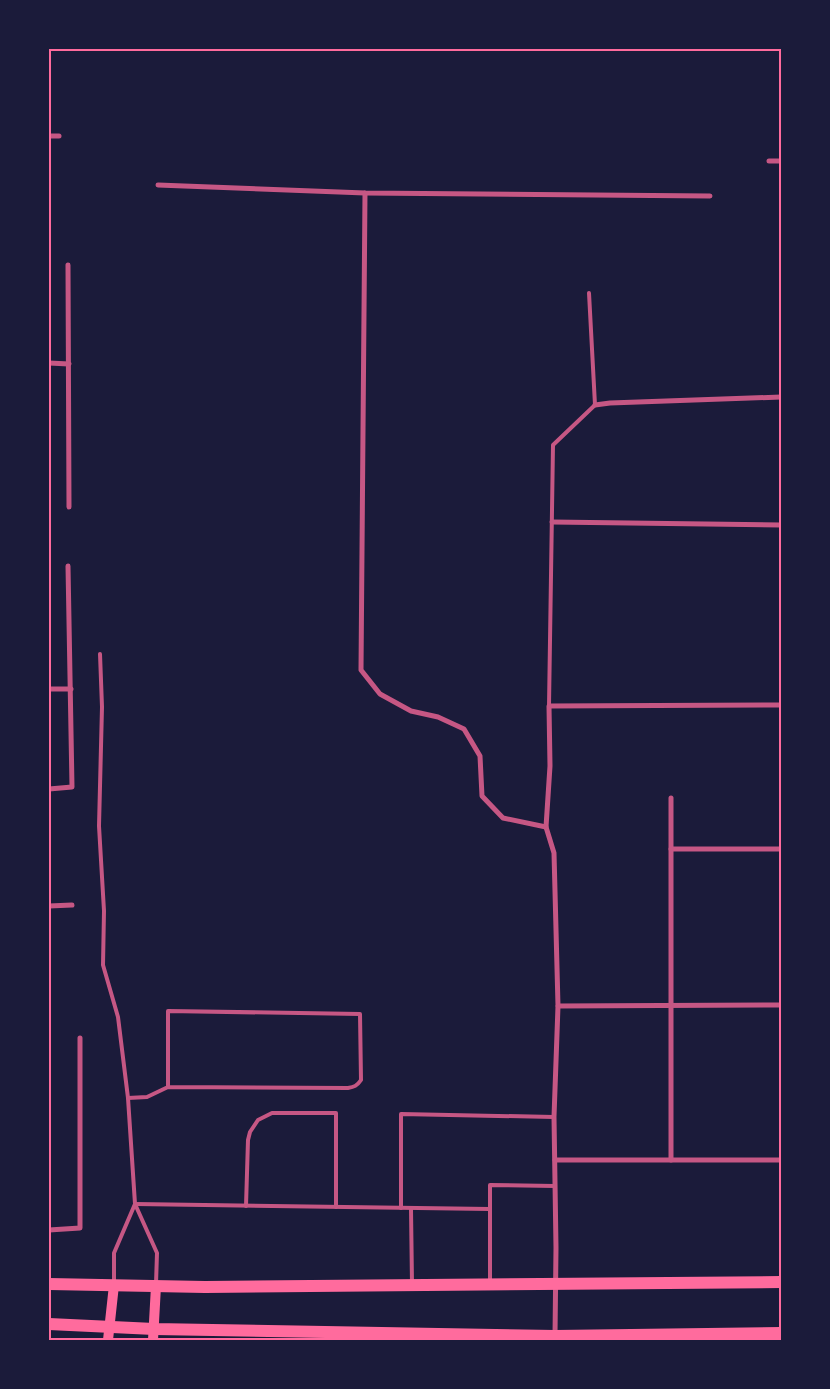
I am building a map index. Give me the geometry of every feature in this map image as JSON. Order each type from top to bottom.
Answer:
[{"type":"main road","points":[[49,1284],[156,1286],[781,1282]]},
{"type":"main road","points":[[109,1334],[114,1285]]},
{"type":"main road","points":[[154,1335],[156,1286]]},
{"type":"main road","points":[[49,1324],[71,1324],[109,1334],[154,1335],[555,1336],[781,1333]]},
{"type":"street","points":[[49,136],[59,136]]},
{"type":"street","points":[[769,161],[781,161]]},
{"type":"street","points":[[158,185],[365,193],[710,196]]},
{"type":"street","points":[[365,193],[361,670],[380,694],[411,711],[438,717],[464,729],[480,756],[482,796],[503,818],[546,827]]},
{"type":"street","points":[[68,265],[69,507]]},
{"type":"street","points":[[49,363],[69,364]]},
{"type":"street","points":[[595,405],[781,397]]},
{"type":"street","points":[[552,522],[781,525]]},
{"type":"street","points":[[49,789],[72,787],[68,566]]},
{"type":"street","points":[[49,689],[71,689]]},
{"type":"street","points":[[555,1336],[554,1116],[558,1006],[554,853],[546,827],[550,766],[549,706],[781,705]]},
{"type":"street","points":[[671,798],[671,1160]]},
{"type":"street","points":[[671,849],[781,849]]},
{"type":"street","points":[[49,906],[72,905]]},
{"type":"street","points":[[558,1006],[781,1005]]},
{"type":"street","points":[[49,1230],[80,1228],[80,1038]]},
{"type":"street","points":[[555,1160],[781,1160]]},
{"type":"lane","points":[[549,706],[553,445],[595,405],[589,293]]},
{"type":"lane","points":[[100,654],[102,716],[99,826],[104,911],[103,965],[118,1018],[128,1098],[135,1204],[157,1253],[156,1286]]},
{"type":"lane","points":[[128,1098],[147,1098],[168,1088],[354,1087],[361,1080],[360,1014],[168,1011],[168,1088]]},
{"type":"lane","points":[[246,1206],[248,1140],[250,1132],[258,1120],[272,1114],[336,1113],[336,1207]]},
{"type":"lane","points":[[401,1208],[400,1114],[554,1116]]},
{"type":"lane","points":[[490,1285],[490,1185],[555,1186]]},
{"type":"lane","points":[[135,1204],[490,1209]]},
{"type":"lane","points":[[114,1285],[114,1253],[135,1204]]},
{"type":"lane","points":[[411,1209],[412,1285]]}]
